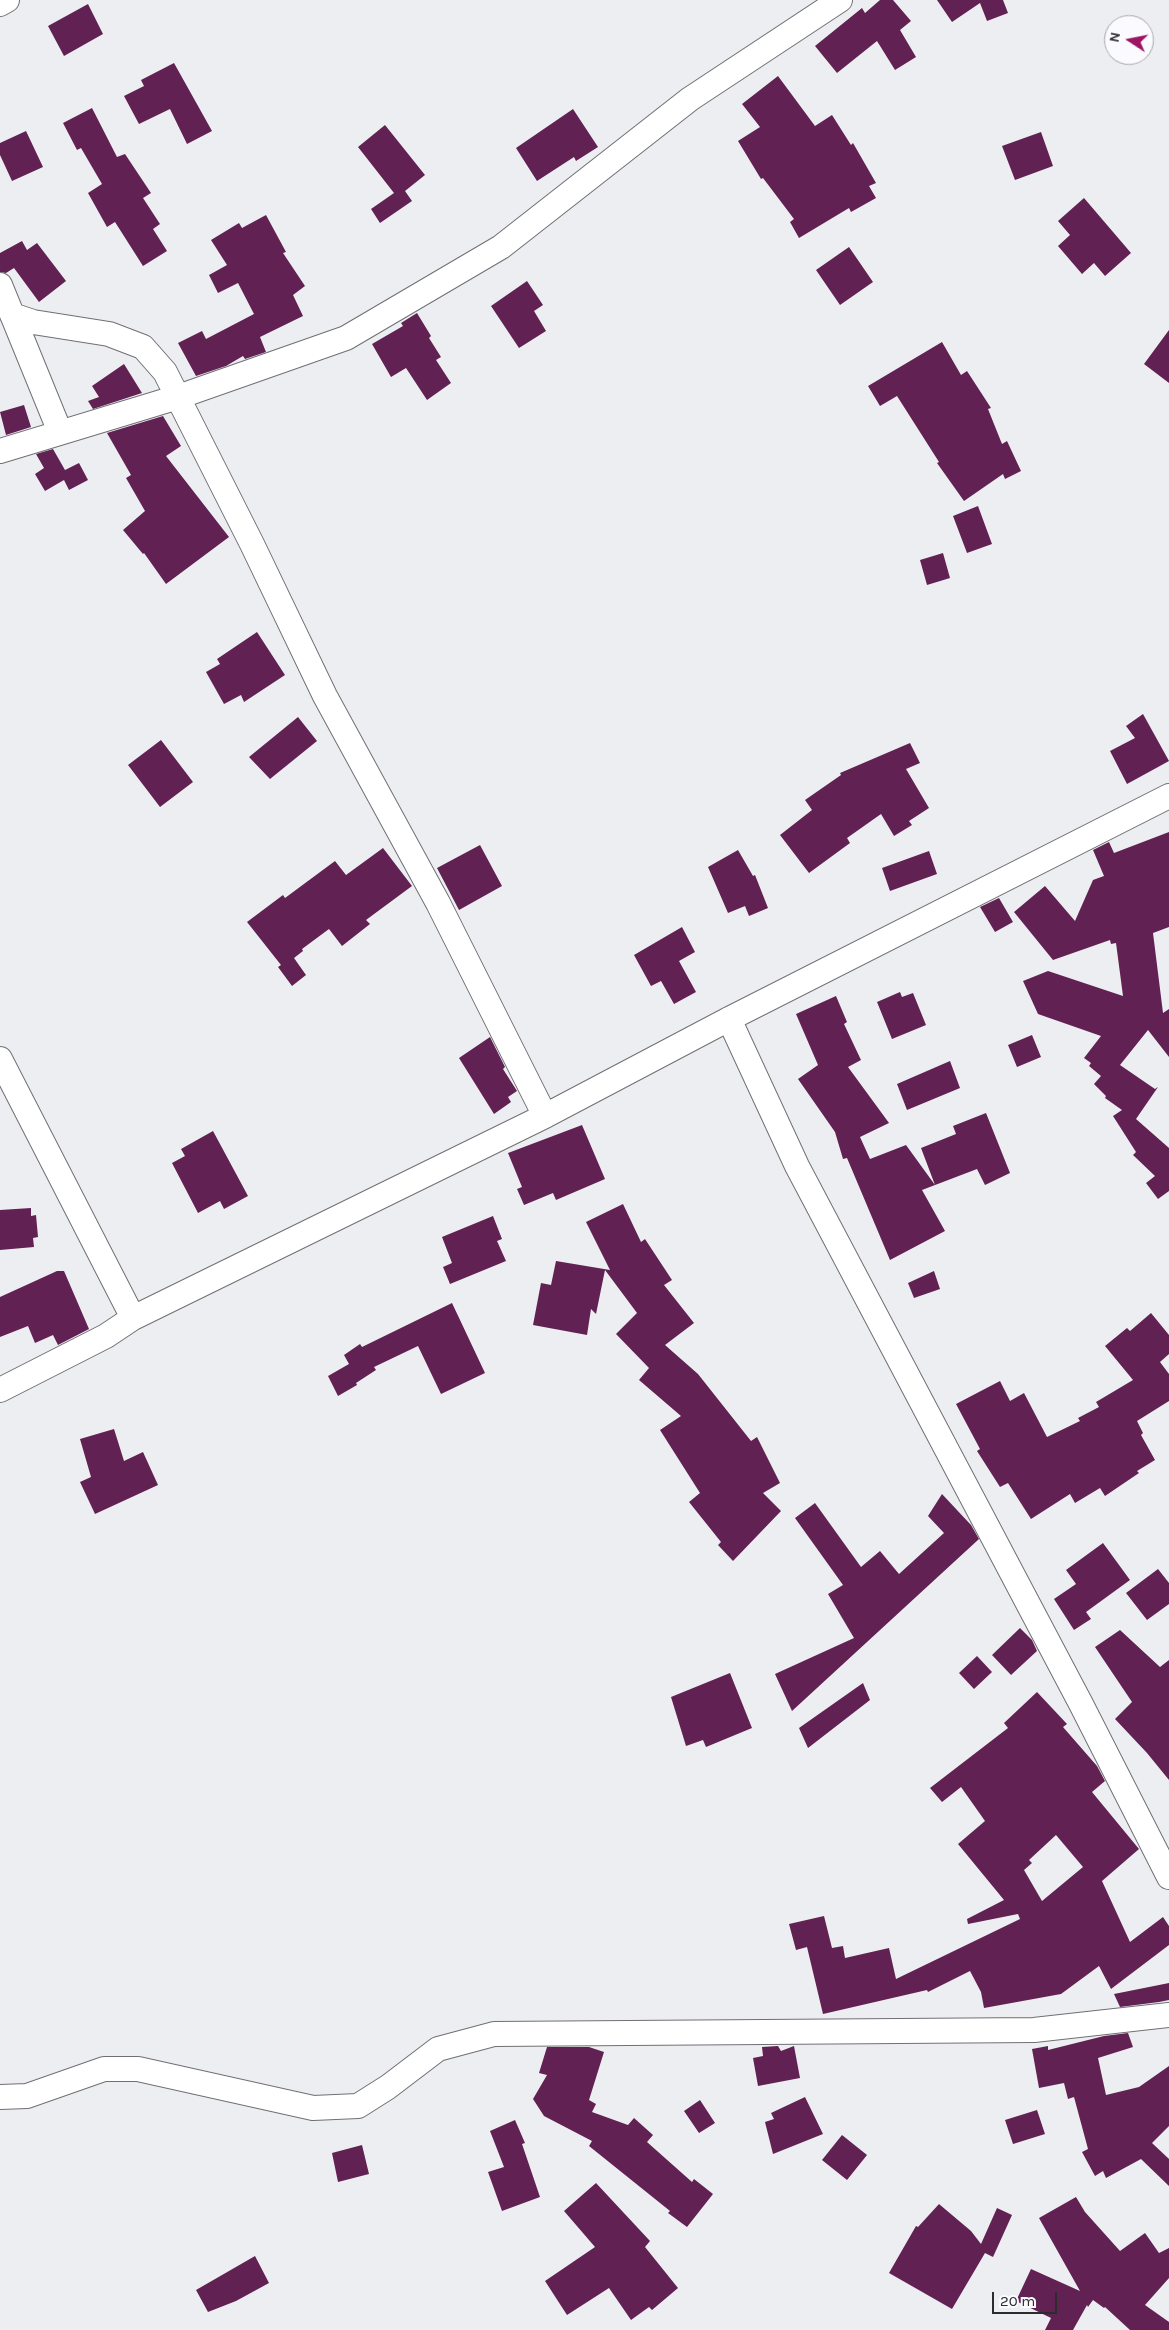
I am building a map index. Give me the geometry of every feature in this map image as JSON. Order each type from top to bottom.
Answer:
[{"type":"street","points":[[0,4],[7,0]]},
{"type":"street","points":[[0,451],[178,398],[346,338],[501,247],[690,99],[840,0]]},
{"type":"street","points":[[0,285],[60,432]]},
{"type":"street","points":[[12,315],[33,322],[109,334],[143,347],[165,372],[252,544],[325,696],[438,903],[545,1116]]},
{"type":"street","points":[[0,1390],[106,1336],[133,1318],[545,1116],[729,1019],[1169,796]]},
{"type":"street","points":[[729,1019],[797,1166],[1082,1704],[1169,1877]]},
{"type":"street","points":[[0,1059],[133,1318]]},
{"type":"street","points":[[0,2096],[27,2096],[104,2069],[130,2069],[313,2108],[358,2106],[388,2087],[438,2049],[494,2034],[1034,2030],[1169,2015]]},
{"type":"building","points":[[880,0],[893,0],[911,21],[900,30],[916,57],[895,70],[877,41],[837,73],[815,46],[862,8],[865,13]]},
{"type":"building","points":[[937,0],[1003,0],[1008,13],[987,21],[980,3],[952,22]]},
{"type":"building","points":[[88,4],[103,34],[64,56],[48,26]]},
{"type":"building","points":[[174,63],[212,131],[187,144],[170,109],[139,124],[124,96],[144,86],[141,80]]},
{"type":"building","points":[[778,76],[815,126],[832,115],[851,145],[853,143],[876,183],[869,186],[876,198],[851,212],[849,208],[799,238],[790,222],[794,219],[763,178],[761,179],[738,141],[760,127],[742,104]]},
{"type":"building","points":[[92,108],[117,157],[125,154],[151,193],[143,198],[160,224],[153,229],[167,251],[143,266],[115,222],[107,227],[88,193],[102,184],[81,148],[77,150],[63,123]]},
{"type":"building","points":[[573,109],[598,147],[576,161],[574,157],[537,181],[516,148]]},
{"type":"building","points":[[385,125],[425,175],[405,191],[412,201],[380,223],[371,209],[394,193],[358,147]]},
{"type":"building","points":[[26,131],[43,167],[12,181],[0,155],[0,143]]},
{"type":"building","points":[[1041,132],[1053,166],[1015,180],[1002,146]]},
{"type":"building","points":[[1084,198],[1131,253],[1105,276],[1094,263],[1082,274],[1058,246],[1070,235],[1058,221]]},
{"type":"building","points":[[266,215],[286,252],[283,253],[305,286],[293,295],[303,316],[260,337],[266,352],[245,359],[243,356],[226,366],[196,376],[178,343],[202,331],[206,339],[254,314],[238,283],[218,293],[209,275],[227,265],[211,240],[239,223],[242,228]]},
{"type":"building","points":[[22,241],[27,250],[37,243],[66,281],[39,302],[14,268],[6,273],[0,272],[0,253]]},
{"type":"building","points":[[849,247],[873,282],[840,305],[816,270]]},
{"type":"building","points":[[527,281],[543,305],[534,311],[546,331],[519,348],[491,306]]},
{"type":"building","points":[[417,313],[441,357],[436,360],[451,383],[427,400],[406,368],[391,377],[372,344],[403,326],[401,323]]},
{"type":"building","points":[[1169,330],[1169,383],[1144,364]]},
{"type":"building","points":[[942,342],[961,375],[967,371],[991,408],[988,409],[1002,444],[1007,441],[1021,471],[1005,479],[1003,474],[964,501],[937,463],[939,462],[897,396],[880,406],[868,386]]},
{"type":"building","points":[[124,364],[142,393],[93,409],[88,401],[99,397],[92,386]]},
{"type":"building","points":[[24,405],[31,427],[6,435],[0,412]]},
{"type":"building","points":[[163,416],[181,446],[166,456],[229,537],[166,584],[144,553],[123,530],[145,511],[126,478],[131,475],[107,433]]},
{"type":"building","points":[[53,449],[65,470],[79,463],[88,480],[69,490],[64,480],[45,491],[35,474],[44,468],[36,454]]},
{"type":"building","points":[[978,506],[992,544],[967,553],[953,516]]},
{"type":"building","points":[[943,553],[950,578],[927,585],[920,560]]},
{"type":"building","points":[[257,632],[285,675],[244,702],[241,695],[224,704],[206,672],[220,664],[217,659]]},
{"type":"building","points":[[1143,714],[1169,761],[1127,784],[1110,751],[1135,738],[1126,726]]},
{"type":"building","points":[[298,717],[317,741],[270,779],[249,757]]},
{"type":"building","points":[[161,740],[193,782],[160,807],[128,765]]},
{"type":"building","points":[[910,743],[920,763],[906,769],[929,808],[909,821],[912,825],[894,836],[881,814],[847,838],[850,843],[809,873],[780,835],[812,810],[805,800],[841,775],[840,773]]},
{"type":"building","points":[[1169,832],[1169,927],[1153,933],[1163,1013],[1169,1009],[1169,1057],[1148,1030],[1120,1065],[1155,1089],[1158,1087],[1136,1119],[1169,1148],[1169,1191],[1158,1199],[1146,1183],[1155,1176],[1133,1155],[1136,1152],[1113,1116],[1122,1110],[1105,1098],[1106,1096],[1094,1084],[1101,1076],[1089,1066],[1091,1063],[1084,1058],[1101,1036],[1038,1014],[1023,981],[1048,971],[1123,996],[1116,943],[1111,944],[1110,940],[1053,960],[1014,912],[1045,886],[1075,921],[1093,880],[1104,876],[1093,850],[1109,842],[1114,853]]},
{"type":"building","points":[[480,845],[502,886],[459,910],[437,868]]},
{"type":"building","points":[[383,848],[412,886],[366,920],[370,924],[342,946],[329,929],[302,949],[303,951],[294,958],[306,975],[292,986],[278,967],[281,965],[247,922],[283,895],[285,898],[335,861],[346,875]]},
{"type":"building","points":[[738,850],[753,876],[755,875],[768,908],[749,916],[745,906],[728,913],[708,867]]},
{"type":"building","points":[[929,851],[937,874],[890,891],[882,868]]},
{"type":"building","points":[[999,898],[1013,922],[995,932],[980,907]]},
{"type":"building","points":[[682,927],[695,952],[679,961],[696,992],[674,1004],[661,981],[651,986],[634,955]]},
{"type":"building","points":[[900,992],[902,997],[913,993],[926,1025],[892,1039],[877,1002]]},
{"type":"building","points":[[836,996],[847,1022],[844,1024],[861,1060],[848,1067],[889,1123],[860,1137],[870,1159],[906,1145],[935,1185],[921,1148],[956,1134],[953,1126],[986,1113],[1010,1173],[985,1185],[977,1169],[922,1190],[945,1231],[890,1260],[847,1158],[843,1159],[835,1132],[798,1079],[818,1065],[796,1014]]},
{"type":"building","points":[[1032,1035],[1041,1057],[1017,1067],[1008,1045]]},
{"type":"building","points":[[490,1037],[505,1067],[503,1069],[517,1091],[508,1097],[511,1102],[494,1114],[459,1058]]},
{"type":"building","points":[[950,1061],[960,1088],[907,1110],[897,1084]]},
{"type":"building","points":[[582,1125],[605,1179],[556,1200],[553,1193],[524,1205],[517,1189],[522,1187],[508,1153]]},
{"type":"building","points":[[213,1131],[248,1196],[224,1209],[220,1201],[198,1213],[172,1163],[185,1156],[181,1149]]},
{"type":"building","points":[[623,1204],[641,1242],[645,1239],[672,1280],[664,1285],[694,1323],[665,1345],[698,1374],[751,1441],[757,1437],[780,1483],[763,1493],[781,1511],[733,1561],[718,1545],[721,1542],[689,1502],[700,1493],[660,1430],[681,1416],[639,1380],[649,1368],[616,1334],[637,1313],[605,1270],[596,1314],[591,1309],[587,1335],[533,1325],[541,1283],[551,1285],[556,1261],[610,1270],[586,1222]]},
{"type":"building","points":[[31,1208],[31,1216],[36,1215],[38,1237],[33,1238],[34,1247],[0,1250],[0,1210]]},
{"type":"building","points":[[493,1216],[502,1239],[497,1241],[506,1261],[450,1284],[443,1267],[452,1263],[442,1237]]},
{"type":"building","points":[[57,1271],[64,1271],[89,1329],[58,1345],[53,1335],[35,1343],[28,1326],[0,1337],[0,1297]]},
{"type":"building","points":[[934,1271],[940,1289],[914,1298],[908,1283]]},
{"type":"building","points":[[452,1303],[485,1373],[441,1394],[418,1346],[374,1367],[376,1370],[356,1383],[357,1385],[338,1396],[328,1376],[349,1364],[344,1355],[360,1344],[362,1347]]},
{"type":"building","points":[[1151,1313],[1169,1335],[1169,1354],[1160,1362],[1169,1374],[1169,1401],[1137,1421],[1143,1433],[1141,1435],[1155,1460],[1137,1471],[1139,1473],[1105,1496],[1100,1488],[1075,1503],[1070,1494],[1031,1519],[1008,1483],[1000,1487],[977,1451],[980,1449],[956,1404],[1000,1381],[1010,1401],[1024,1393],[1047,1437],[1080,1421],[1078,1418],[1099,1407],[1096,1402],[1133,1380],[1105,1346],[1127,1328],[1130,1331]]},
{"type":"building","points":[[114,1429],[124,1461],[143,1452],[158,1485],[95,1514],[80,1482],[91,1477],[80,1439]]},
{"type":"building","points":[[942,1494],[971,1525],[979,1539],[792,1711],[775,1674],[854,1638],[828,1594],[843,1585],[795,1518],[815,1503],[861,1567],[880,1551],[899,1574],[944,1533],[928,1516]]},
{"type":"building","points":[[1103,1543],[1130,1580],[1086,1612],[1091,1619],[1074,1630],[1054,1599],[1076,1584],[1066,1570]]},
{"type":"building","points":[[1158,1569],[1169,1583],[1169,1604],[1147,1620],[1126,1593]]},
{"type":"building","points":[[1020,1628],[1032,1640],[1037,1651],[1011,1675],[992,1655]]},
{"type":"building","points":[[1120,1630],[1160,1667],[1169,1660],[1169,1780],[1115,1719],[1132,1702],[1095,1647]]},
{"type":"building","points":[[977,1656],[992,1672],[974,1689],[959,1673]]},
{"type":"building","points":[[730,1673],[752,1728],[706,1747],[703,1740],[686,1746],[671,1697]]},
{"type":"building","points":[[863,1683],[870,1700],[808,1748],[799,1728]]},
{"type":"building","points":[[1037,1692],[1067,1724],[1063,1727],[1097,1766],[1105,1781],[1092,1792],[1139,1849],[1102,1881],[1130,1942],[1163,1917],[1169,1926],[1169,1945],[1111,1989],[1099,1966],[1061,1994],[984,2008],[981,1992],[970,1971],[928,1992],[927,1990],[823,2014],[807,1947],[796,1950],[789,1924],[824,1916],[832,1948],[843,1946],[845,1958],[889,1948],[896,1979],[1020,1919],[1018,1914],[968,1924],[967,1919],[1004,1900],[958,1844],[985,1821],[961,1787],[942,1802],[930,1788],[1008,1728],[1004,1723]],"holes":[[[1056,1835],[1083,1867],[1042,1901],[1024,1870],[1032,1863],[1029,1860]]]},
{"type":"building","points":[[1169,1983],[1169,2000],[1159,2002],[1120,2007],[1114,1994]]},
{"type":"building","points":[[1128,2033],[1133,2047],[1098,2058],[1106,2095],[1139,2087],[1169,2066],[1169,2126],[1152,2143],[1169,2159],[1169,2186],[1141,2159],[1106,2178],[1103,2171],[1095,2176],[1082,2152],[1088,2149],[1074,2097],[1068,2099],[1064,2083],[1039,2088],[1032,2049],[1048,2046],[1048,2050],[1104,2036]]},
{"type":"building","points":[[778,2046],[781,2051],[794,2046],[800,2078],[758,2086],[753,2058],[763,2056],[762,2047]]},
{"type":"building","points":[[547,2047],[589,2047],[604,2052],[589,2100],[596,2104],[592,2112],[628,2125],[634,2118],[653,2135],[647,2142],[692,2182],[694,2179],[713,2194],[687,2227],[668,2213],[670,2211],[589,2146],[592,2141],[544,2116],[533,2099],[547,2075],[539,2073]]},
{"type":"building","points":[[805,2097],[823,2134],[773,2154],[765,2122],[774,2119],[771,2113]]},
{"type":"building","points":[[700,2100],[715,2123],[699,2133],[684,2111]]},
{"type":"building","points":[[1037,2110],[1045,2134],[1013,2144],[1005,2120]]},
{"type":"building","points":[[515,2120],[525,2143],[522,2144],[540,2197],[502,2211],[488,2172],[504,2167],[490,2131]]},
{"type":"building","points":[[842,2135],[867,2155],[847,2180],[822,2160]]},
{"type":"building","points":[[362,2145],[369,2174],[338,2182],[332,2153]]},
{"type":"building","points":[[596,2183],[650,2241],[645,2247],[678,2288],[652,2310],[649,2307],[631,2320],[609,2288],[567,2315],[545,2281],[595,2247],[564,2211]]},
{"type":"building","points":[[1076,2197],[1085,2212],[1120,2251],[1145,2233],[1159,2253],[1169,2248],[1169,2278],[1145,2305],[1169,2322],[1169,2330],[1130,2330],[1105,2307],[1093,2300],[1088,2307],[1087,2305],[1073,2330],[1045,2330],[1051,2318],[1016,2301],[1031,2269],[1080,2291],[1039,2218]]},
{"type":"building","points":[[939,2204],[971,2231],[981,2244],[997,2208],[1012,2215],[993,2257],[985,2253],[952,2309],[889,2273],[916,2226],[918,2227]]},
{"type":"building","points":[[255,2256],[269,2283],[236,2301],[208,2312],[196,2290]]}]
